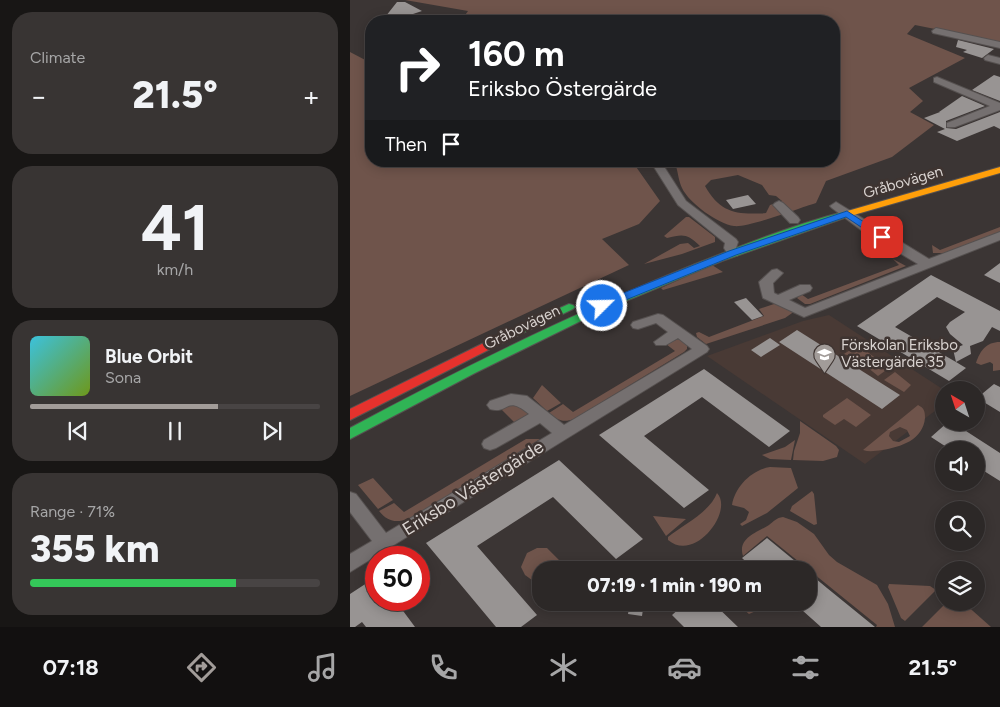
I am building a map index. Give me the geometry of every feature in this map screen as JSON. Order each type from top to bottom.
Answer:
[{"type":"main road","name":"Gråbovägen","points":[[350,434],[420,394],[586,313],[794,220],[836,206],[1000,160]]},
{"type":"main road","name":"Gråbovägen","points":[[643,276],[732,248],[1000,170]]},
{"type":"main road","name":"Gråbovägen","points":[[350,415],[490,344],[583,301]]},
{"type":"street","points":[[936,31],[1000,45]]},
{"type":"street","points":[[988,58],[1000,61]]},
{"type":"street","points":[[937,80],[999,106]]},
{"type":"street","points":[[951,125],[999,106]]},
{"type":"street","points":[[659,167],[682,203],[732,248]]},
{"type":"street","points":[[779,205],[794,220]]},
{"type":"street","points":[[836,206],[865,228],[928,264]]},
{"type":"street","points":[[777,273],[766,282],[768,295],[804,313],[1000,236]]},
{"type":"street","points":[[778,300],[805,288]]},
{"type":"street","name":"Eriksbo Västergärde","points":[[350,564],[702,349],[658,318],[638,325]]},
{"type":"street","points":[[661,342],[678,332]]},
{"type":"street","name":"Eriksbo Västergärde","points":[[495,405],[511,399],[522,400],[563,433]]},
{"type":"street","name":"Eriksbo Västergärde","points":[[490,444],[541,415]]},
{"type":"street","points":[[350,499],[384,543]]},
{"type":"shaded area","points":[[405,0],[1000,0],[1000,42],[915,25],[907,34],[965,58],[909,88],[923,101],[910,112],[934,125],[892,157],[826,181],[816,203],[762,221],[734,226],[712,217],[691,200],[682,188],[676,167],[840,167],[840,15],[465,15],[468,11]],"holes":[[[738,175],[762,185],[769,195],[776,196],[782,201],[770,205],[766,213],[738,212],[723,207],[705,186],[711,180]]]},
{"type":"shaded area","points":[[350,52],[365,60],[365,167],[636,167],[660,201],[639,224],[602,239],[629,265],[350,396]]},
{"type":"shaded area","points":[[686,217],[689,217],[715,237],[715,242],[682,254],[644,264],[680,244],[688,243],[694,248],[700,246],[685,236],[667,238],[664,236]]},
{"type":"shaded area","points":[[1000,227],[1000,232],[945,253],[933,253],[932,245],[940,250]]},
{"type":"shaded area","points":[[893,259],[906,266],[810,304],[805,304],[797,298],[801,294],[808,299],[899,265]]},
{"type":"shaded area","points":[[712,265],[723,272],[663,290],[661,288]]},
{"type":"shaded area","points":[[777,303],[795,311],[785,318],[706,344],[697,337],[696,333],[699,332],[709,337],[764,316],[759,309]]},
{"type":"shaded area","name":"Förskolan Eriksbo Västergärde 35","points":[[829,315],[935,384],[935,411],[865,464],[707,356],[803,321]]},
{"type":"shaded area","points":[[681,340],[687,344],[687,349],[684,352],[574,419],[560,420],[549,413],[563,404],[573,412],[675,351],[666,344]]},
{"type":"shaded area","points":[[1000,342],[1000,370],[993,371],[993,364],[990,362],[981,365],[976,363],[979,355],[987,345]]},
{"type":"shaded area","points":[[858,345],[889,368],[878,376],[856,358],[844,354]]},
{"type":"shaded area","points":[[895,372],[911,385],[904,392],[884,380]]},
{"type":"shaded area","points":[[542,385],[561,403],[547,411],[533,398]]},
{"type":"shaded area","points":[[847,398],[871,415],[856,427],[844,419],[835,425],[823,417],[823,415]]},
{"type":"shaded area","points":[[508,404],[519,404],[529,414],[515,423],[500,408]]},
{"type":"shaded area","points":[[918,405],[923,409],[925,418],[923,426],[916,437],[889,449],[863,450]],"holes":[[[900,427],[907,430],[910,436],[899,442],[893,441],[889,436],[890,432]]]},
{"type":"shaded area","points":[[800,421],[836,446],[839,450],[837,457],[823,461],[793,460],[800,433]]},
{"type":"shaded area","points":[[526,439],[540,439],[414,516],[393,521],[379,511],[394,503],[404,512]]},
{"type":"shaded area","points":[[795,440],[791,460],[770,459],[762,455],[785,447]]},
{"type":"shaded area","points":[[770,467],[791,468],[798,488],[767,513],[742,526],[740,524],[746,520],[749,512],[744,508],[732,505],[734,498],[745,480],[756,472]]},
{"type":"shaded area","points":[[373,478],[393,500],[378,509],[358,485]]},
{"type":"shaded area","points":[[812,491],[814,494],[817,524],[814,525],[790,511],[792,506]]},
{"type":"shaded area","points":[[717,493],[721,501],[720,511],[716,522],[709,532],[700,540],[689,545],[679,545],[668,540],[668,537],[696,518],[714,500]]},
{"type":"shaded area","points":[[653,516],[686,519],[666,536]]},
{"type":"shaded area","points":[[783,517],[797,522],[814,534],[829,555],[837,562],[877,585],[888,604],[895,627],[876,627],[877,625],[817,576],[817,561],[798,561],[767,536],[743,556],[742,550],[746,540]]},
{"type":"shaded area","points":[[537,548],[547,548],[560,561],[532,561],[532,580],[525,575],[521,567],[527,553]]},
{"type":"shaded area","points":[[889,584],[930,586],[935,591],[905,621],[901,618],[888,587]]},
{"type":"shaded area","points":[[745,611],[756,611],[749,614]]},
{"type":"shaded area","points":[[938,611],[973,611],[991,627],[922,627]]},
{"type":"building","points":[[397,2],[405,2],[422,11],[410,15],[387,15]]},
{"type":"building","points":[[958,40],[994,49],[982,58],[963,52],[967,50],[956,47]]},
{"type":"building","points":[[994,75],[1000,77],[1000,101],[972,90]]},
{"type":"building","points":[[962,96],[985,106],[946,121],[946,128],[956,129],[1000,112],[1000,129],[994,126],[957,141],[937,132],[945,129],[924,118],[940,112]]},
{"type":"building","points":[[748,195],[756,204],[733,209],[726,200]]},
{"type":"building","points":[[1000,263],[1000,283],[984,275]]},
{"type":"building","points":[[931,275],[1000,311],[1000,331],[992,327],[983,341],[970,346],[971,354],[956,362],[966,368],[949,381],[857,326]],"holes":[[[937,297],[965,312],[946,327],[950,334],[963,345],[953,349],[956,362],[895,327]]]},
{"type":"building","points":[[746,298],[763,316],[752,320],[734,302]]},
{"type":"building","points":[[797,330],[900,395],[882,409],[779,342]]},
{"type":"building","points":[[770,338],[780,345],[761,357],[751,350]]},
{"type":"building","points":[[704,369],[790,431],[769,447],[702,397],[644,436],[709,490],[684,508],[599,435]]},
{"type":"building","points":[[994,384],[1000,387],[1000,412],[985,403],[985,391]]},
{"type":"building","points":[[938,431],[966,431],[981,441],[937,441],[931,437]]},
{"type":"building","points":[[985,443],[1000,453],[1000,481],[985,472]]},
{"type":"building","points":[[559,460],[643,539],[616,559],[553,497],[477,546],[537,615],[521,627],[496,627],[426,543]]},
{"type":"building","points":[[767,538],[795,561],[745,561],[742,558]]},
{"type":"building","points":[[817,580],[875,627],[821,627],[803,611],[817,611]]},
{"type":"building","points":[[365,584],[365,611],[403,611],[415,627],[366,627],[362,622],[355,627],[350,627],[350,594]]},
{"type":"building","points":[[628,611],[643,611],[642,616],[628,614]]},
{"type":"building","points":[[677,611],[721,611],[738,627],[684,627],[672,615]]},
{"type":"traffic: fast","points":[[350,434],[470,370],[593,311],[718,259],[782,235],[847,214]]},
{"type":"traffic: fast","points":[[492,343],[569,307]]},
{"type":"traffic: slow","points":[[847,214],[1000,170]]},
{"type":"traffic: jam","points":[[350,415],[492,343]]},
{"type":"place","name":"Förskolan Eriksbo Västergärde 35","points":[[825,373]]},
{"type":"route","points":[[602,306],[732,253],[847,214],[865,228],[882,237]]}]
